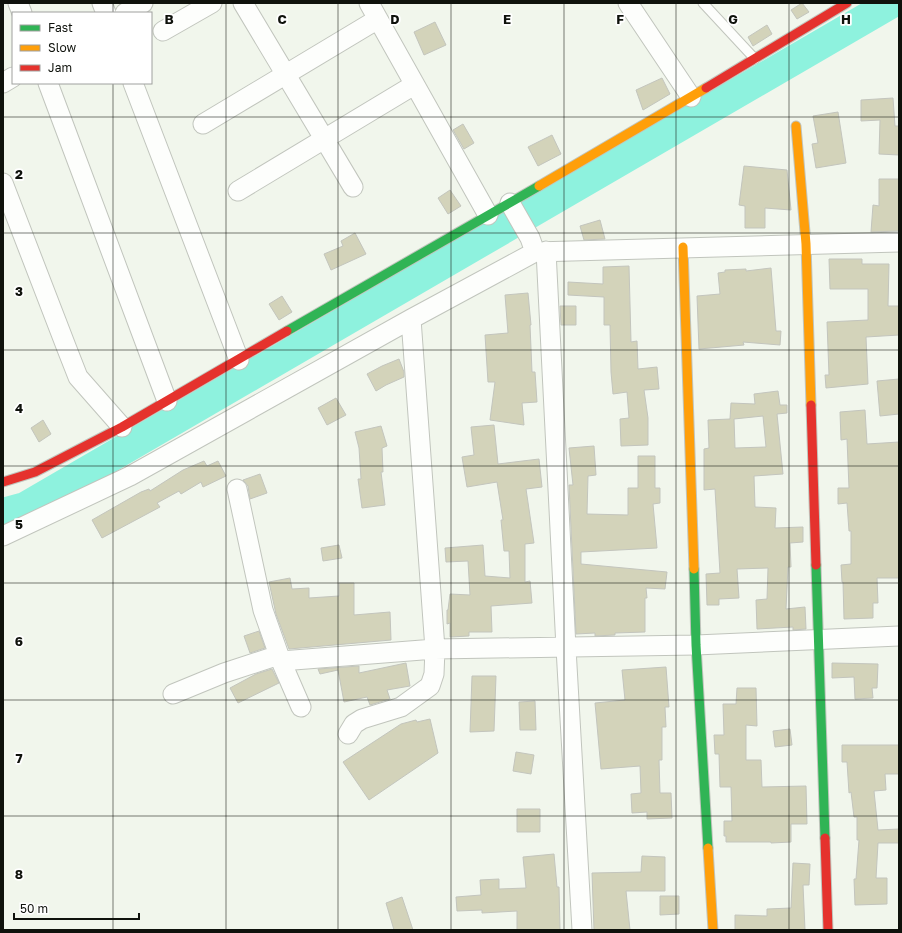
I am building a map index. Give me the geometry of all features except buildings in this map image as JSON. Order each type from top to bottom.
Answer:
[{"type":"street","points":[[127,12],[143,3]]},
{"type":"street","points":[[163,31],[212,3]]},
{"type":"street","points":[[243,3],[287,75],[352,188]]},
{"type":"street","points":[[369,3],[488,216]]},
{"type":"street","points":[[628,3],[692,97]]},
{"type":"street","points":[[3,482],[35,472],[122,427],[488,216],[512,207],[848,3]]},
{"type":"street","points":[[202,124],[287,75],[378,19]]},
{"type":"street","points":[[3,83],[12,78]]},
{"type":"street","points":[[48,84],[167,401]]},
{"type":"street","points":[[133,84],[239,360]]},
{"type":"street","points":[[238,190],[414,85]]},
{"type":"street","points":[[796,126],[806,244],[820,640],[828,930]]},
{"type":"street","points":[[3,183],[78,377],[122,427]]},
{"type":"street","points":[[512,207],[537,247],[566,648],[582,930]]},
{"type":"street","points":[[3,536],[130,476],[537,247],[683,247],[899,242]]},
{"type":"street","points":[[683,247],[696,645],[713,930]]},
{"type":"street","points":[[348,734],[354,724],[362,719],[401,707],[430,686],[434,674],[435,650],[411,319]]},
{"type":"street","points":[[238,489],[264,610],[280,658],[301,707]]},
{"type":"street","points":[[173,694],[224,673],[280,658],[435,650],[696,645],[899,636]]},
{"type":"lane","points":[[703,3],[755,59]]},
{"type":"waterway","points":[[3,513],[25,507],[892,3]]},
{"type":"traffic: fast","points":[[287,331],[539,186]]},
{"type":"traffic: fast","points":[[816,565],[825,838]]},
{"type":"traffic: fast","points":[[694,569],[696,645],[708,848]]},
{"type":"traffic: slow","points":[[539,186],[706,88]]},
{"type":"traffic: slow","points":[[796,126],[806,244],[811,405]]},
{"type":"traffic: slow","points":[[683,247],[694,569]]},
{"type":"traffic: slow","points":[[708,848],[713,930]]},
{"type":"traffic: jam","points":[[706,88],[847,3]]},
{"type":"traffic: jam","points":[[3,482],[35,472],[122,427],[287,331]]},
{"type":"traffic: jam","points":[[811,405],[816,565]]},
{"type":"traffic: jam","points":[[825,838],[828,930]]}]
